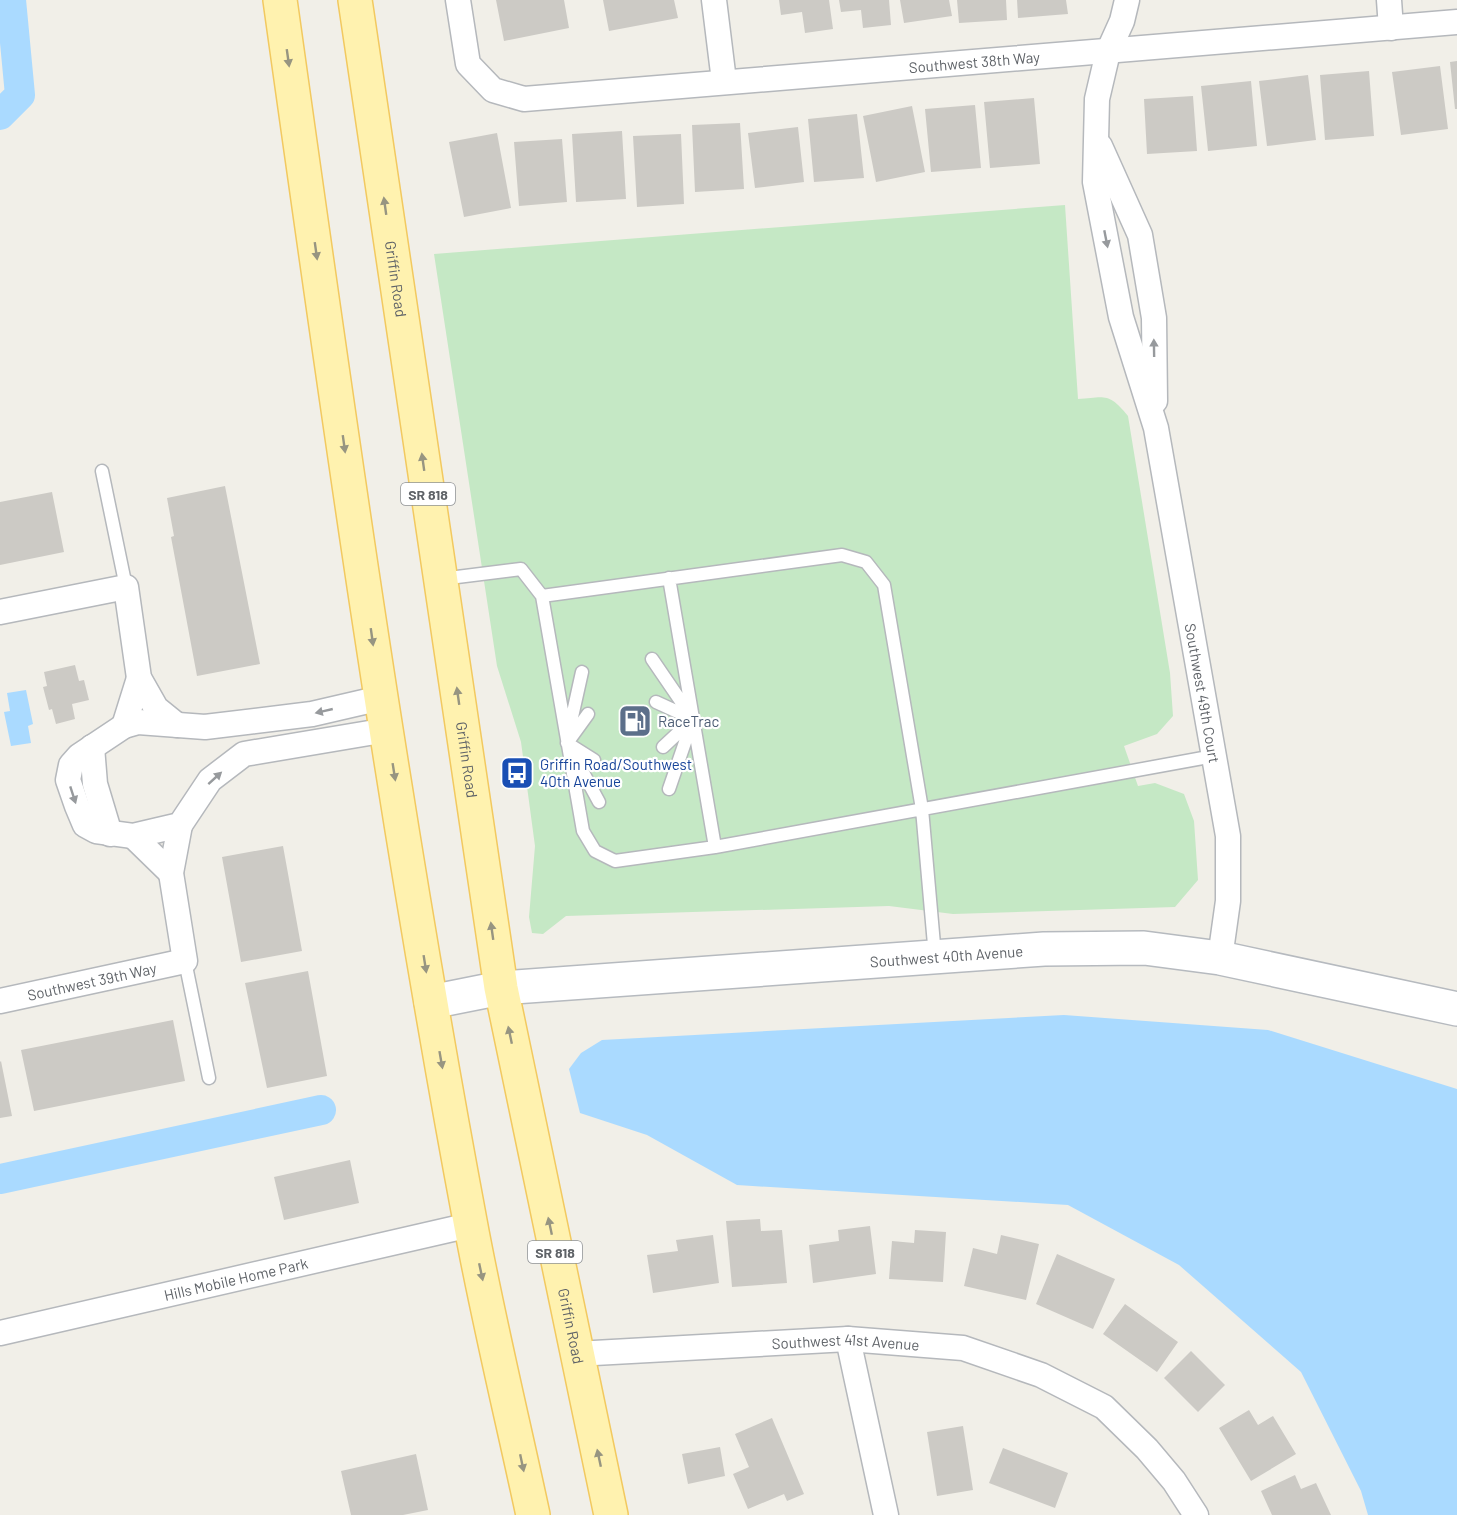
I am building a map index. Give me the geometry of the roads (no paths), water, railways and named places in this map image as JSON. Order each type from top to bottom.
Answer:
[{"type":"main road","points":[[280,0],[381,699],[431,1002],[470,1225],[533,1515]]},
{"type":"main road","name":"Griffin Road","points":[[355,0],[501,988],[611,1515]]},
{"type":"street","name":"Southwest 38th Way","points":[[458,0],[468,64],[493,90],[524,99],[1457,22]]},
{"type":"street","points":[[714,0],[724,81]]},
{"type":"street","name":"Southwest 49th Court","points":[[1127,0],[1122,21],[1108,52],[1097,99],[1098,140],[1095,182],[1121,317],[1156,428],[1228,836],[1228,901],[1220,958]]},
{"type":"street","points":[[1389,0],[1391,28]]},
{"type":"street","name":"Southwest 49th Court","points":[[1098,140],[1140,235],[1154,318],[1156,428]]},
{"type":"street","points":[[0,612],[126,587],[139,678],[156,708],[177,725]]},
{"type":"street","points":[[124,726],[139,678]]},
{"type":"street","points":[[180,825],[121,835],[96,831],[85,825],[68,780],[71,765],[78,756],[124,726],[138,722],[205,727],[312,714],[381,699]]},
{"type":"street","points":[[185,962],[171,873],[180,825],[210,780],[244,754],[387,730]]},
{"type":"street","points":[[121,835],[171,873]]},
{"type":"street","name":"Southwest 40th Avenue","points":[[431,1002],[501,988],[1044,949],[1144,948],[1220,958],[1457,1010]]},
{"type":"street","name":"Southwest 39th Way","points":[[0,1001],[185,962]]},
{"type":"street","name":"Hills Mobile Home Park","points":[[0,1333],[470,1225]]},
{"type":"street","points":[[848,1339],[886,1515]]},
{"type":"street","name":"Southwest 41st Avenue","points":[[576,1354],[848,1339],[963,1347],[1041,1375],[1104,1407],[1147,1449],[1174,1481],[1196,1515]]},
{"type":"lane","points":[[102,471],[126,587]]},
{"type":"lane","points":[[542,596],[842,555],[866,562],[884,585],[922,809],[935,957]]},
{"type":"lane","points":[[440,579],[521,569],[542,596],[583,831],[595,851],[615,861],[715,847],[1214,756]]},
{"type":"lane","points":[[669,578],[715,847]]},
{"type":"lane","points":[[652,659],[693,719]]},
{"type":"lane","points":[[582,672],[567,743],[598,802]]},
{"type":"lane","points":[[656,702],[693,719]]},
{"type":"lane","points":[[567,743],[588,714]]},
{"type":"lane","points":[[663,747],[693,719]]},
{"type":"lane","points":[[669,789],[693,719]]},
{"type":"lane","points":[[567,743],[594,759]]},
{"type":"lane","points":[[185,962],[209,1078]]},
{"type":"water","points":[[26,690],[33,724],[28,726],[31,743],[11,746],[4,712],[10,711],[7,693]]},
{"type":"water","points":[[1064,1015],[1268,1030],[1457,1089],[1457,1515],[1368,1515],[1361,1491],[1301,1372],[1179,1265],[1068,1205],[737,1185],[647,1135],[580,1113],[569,1069],[581,1053],[602,1040]]},
{"type":"waterway","points":[[0,115],[20,95],[11,0]]},
{"type":"waterway","points":[[0,1179],[321,1110]]},
{"type":"place","name":"RaceTrac","points":[[635,721]]},
{"type":"place","name":"Griffin Road/Southwest 40th Avenue","points":[[517,773]]}]
